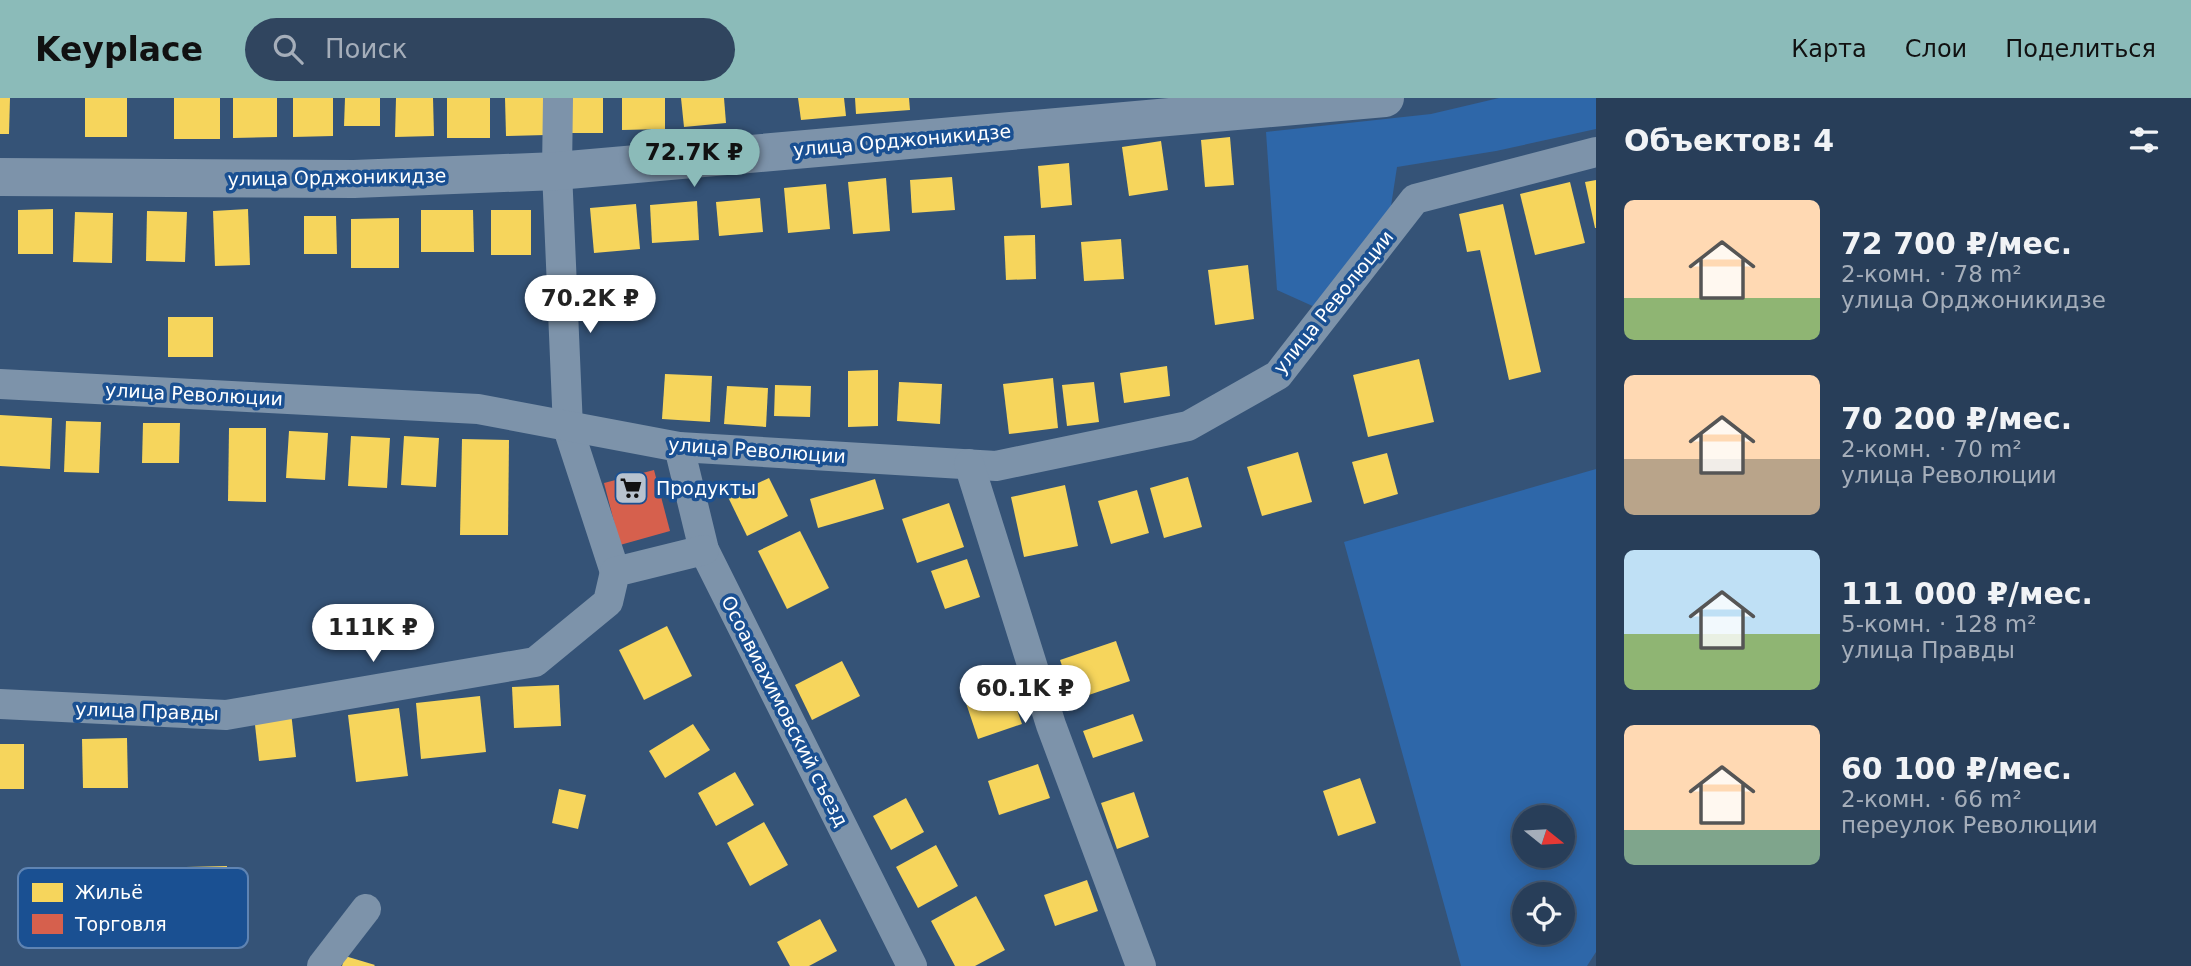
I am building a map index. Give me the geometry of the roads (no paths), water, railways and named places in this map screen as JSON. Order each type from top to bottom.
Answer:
[{"type":"street","points":[[558,98],[557,171],[568,428],[615,572],[704,550]]},
{"type":"street","name":"улица Орджоникидзе","points":[[0,177],[354,179],[557,171],[1385,98]]},
{"type":"street","name":"улица Революции","points":[[0,384],[478,409],[679,447],[996,466],[1188,426],[1278,375],[1415,199],[1596,152]]},
{"type":"street","name":"Осоавиахимовский съезд","points":[[679,447],[704,550],[912,966]]},
{"type":"street","points":[[968,464],[1051,724],[1141,966]]},
{"type":"street","name":"улица Правды","points":[[0,704],[226,715],[535,662],[608,602],[615,572]]},
{"type":"street","points":[[322,966],[366,909]]},
{"type":"place","name":"Продукты","points":[[631,488]]}]
